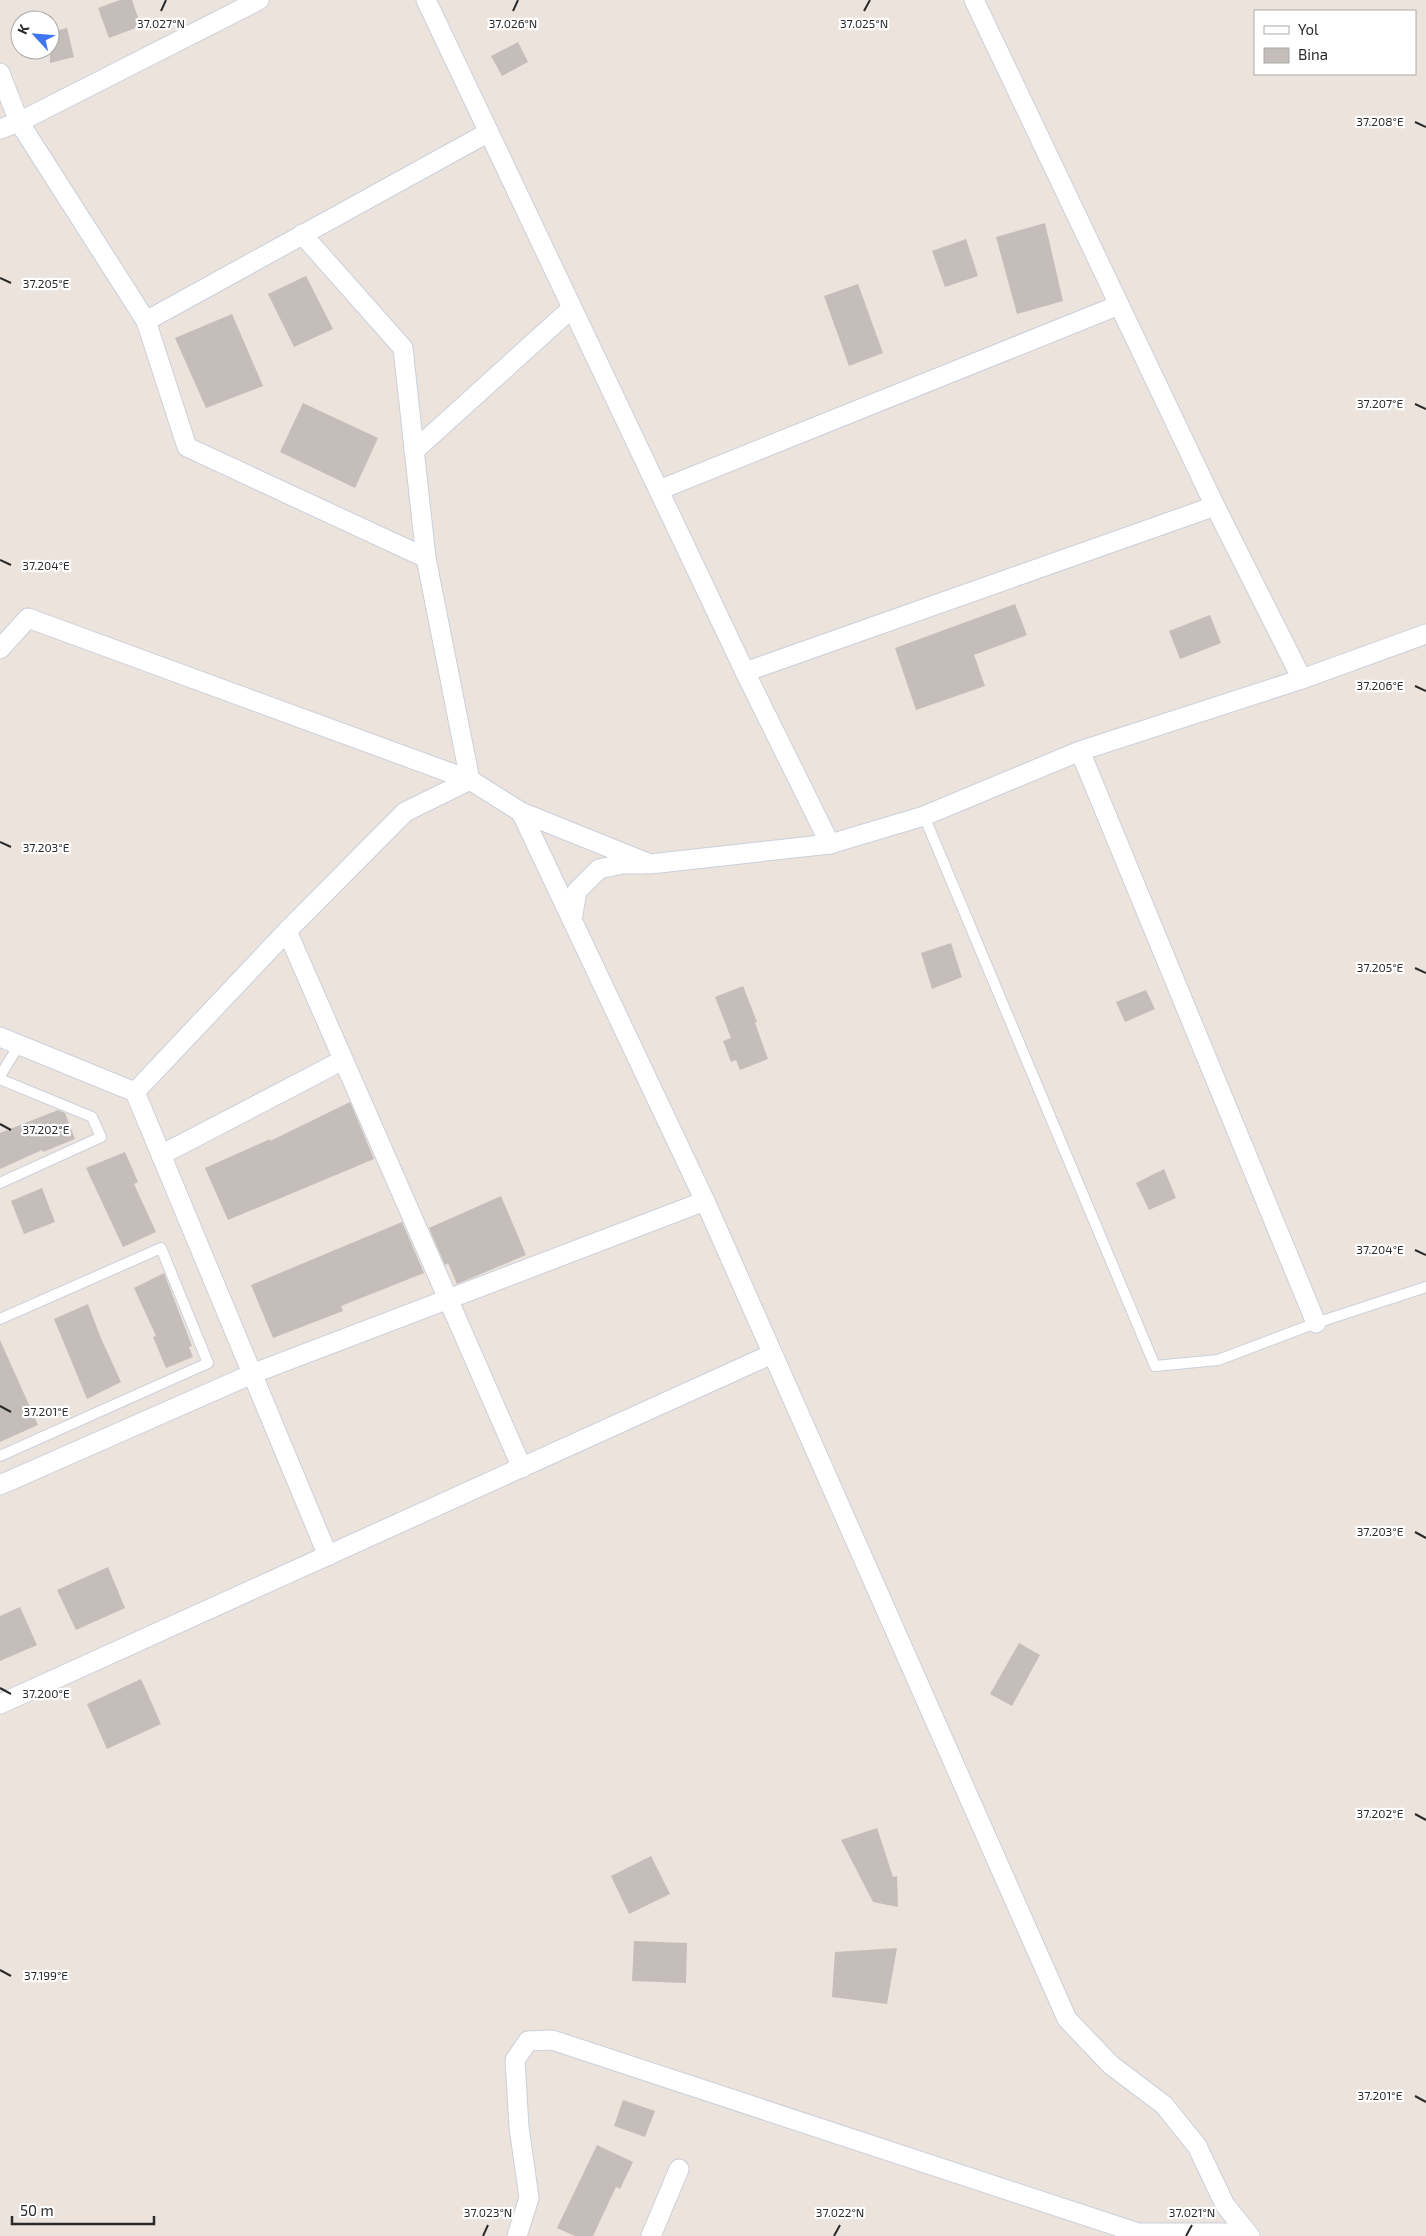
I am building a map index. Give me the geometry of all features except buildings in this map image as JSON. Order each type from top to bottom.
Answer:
[{"type":"street","points":[[0,129],[19,122],[260,0]]},
{"type":"street","points":[[426,0],[745,672],[830,844]]},
{"type":"street","points":[[974,0],[1215,506],[1302,680]]},
{"type":"street","points":[[0,73],[19,122],[146,321],[188,447],[426,558]]},
{"type":"street","points":[[146,321],[489,132]]},
{"type":"street","points":[[302,234],[403,348],[426,558],[470,780]]},
{"type":"street","points":[[659,490],[1119,306]]},
{"type":"street","points":[[414,451],[572,308]]},
{"type":"street","points":[[745,672],[1215,506]]},
{"type":"street","points":[[0,649],[28,618],[470,780],[521,812],[650,864]]},
{"type":"street","points":[[572,920],[577,891],[599,870],[622,864],[650,864],[830,844],[924,816],[1080,751],[1302,680],[1426,634]]},
{"type":"street","points":[[1080,751],[1316,1323]]},
{"type":"street","points":[[135,1092],[287,931],[405,812],[470,780]]},
{"type":"street","points":[[521,812],[705,1201],[1066,2019],[1112,2065],[1164,2105],[1197,2146],[1225,2206],[1249,2234]]},
{"type":"street","points":[[287,931],[522,1468]]},
{"type":"street","points":[[0,1037],[135,1092],[328,1556]]},
{"type":"street","points":[[161,1155],[343,1060]]},
{"type":"street","points":[[0,1485],[252,1374],[705,1201]]},
{"type":"street","points":[[0,1704],[772,1354]]},
{"type":"street","points":[[517,2236],[529,2198],[519,2127],[515,2060],[528,2041],[552,2040],[1138,2234],[1249,2234]]},
{"type":"street","points":[[651,2236],[679,2170]]},
{"type":"lane","points":[[924,816],[1155,1366],[1218,1360],[1316,1323],[1426,1287]]},
{"type":"lane","points":[[0,1183],[101,1137],[92,1117],[0,1078],[19,1044]]},
{"type":"lane","points":[[0,1319],[161,1248],[208,1363],[0,1456]]}]
